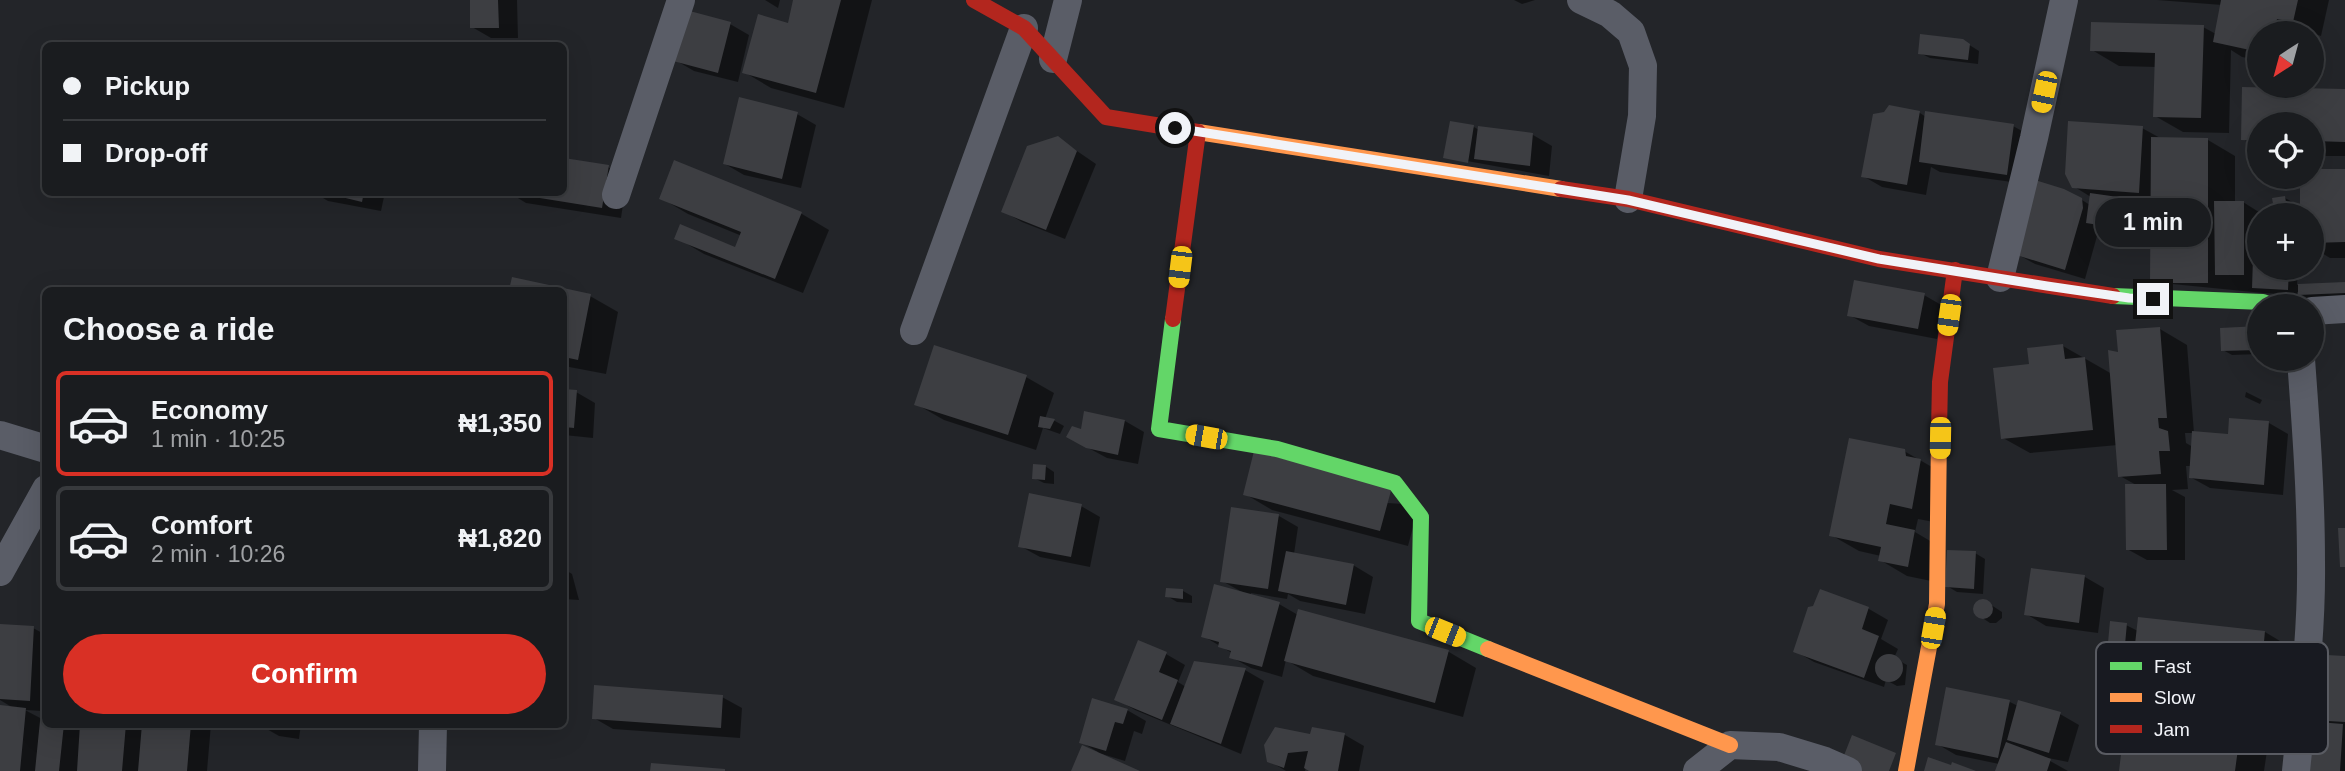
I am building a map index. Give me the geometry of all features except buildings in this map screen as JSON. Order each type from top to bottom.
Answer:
[{"type":"street","points":[[616,195],[681,0]]},
{"type":"street","points":[[974,0],[1024,28],[1106,117],[1628,200],[1879,259],[2129,298],[2247,302]]},
{"type":"street","points":[[1053,59],[1068,0]]},
{"type":"street","points":[[1581,0],[1610,14],[1631,32],[1643,66],[1642,117],[1628,200]]},
{"type":"street","points":[[2000,278],[2064,0]]},
{"type":"street","points":[[914,331],[1024,28]]},
{"type":"street","points":[[1198,132],[1159,429],[1277,449],[1395,483],[1421,517],[1419,621],[1730,745],[1779,747],[1848,771]]},
{"type":"street","points":[[1906,771],[1937,604],[1940,382],[1955,270]]},
{"type":"street","points":[[2324,310],[2345,309]]},
{"type":"street","points":[[2302,371],[2311,565],[2308,642]]},
{"type":"street","points":[[0,435],[42,448]]},
{"type":"street","points":[[0,572],[42,496]]},
{"type":"street","points":[[432,771],[433,728]]},
{"type":"street","points":[[1697,771],[1730,745]]},
{"type":"traffic: fast","points":[[2113,296],[2247,301]]},
{"type":"traffic: fast","points":[[1173,319],[1159,429],[1277,449],[1395,483],[1421,517],[1419,621],[1488,649]]},
{"type":"traffic: slow","points":[[1198,132],[1561,189]]},
{"type":"traffic: slow","points":[[1906,771],[1937,604],[1939,431]]},
{"type":"traffic: slow","points":[[1488,649],[1730,745]]},
{"type":"traffic: jam","points":[[974,0],[1024,28],[1106,117],[1198,132],[1173,319]]},
{"type":"traffic: jam","points":[[1561,189],[1628,199],[1879,259],[2113,296]]},
{"type":"traffic: jam","points":[[1939,431],[1940,382],[1955,270]]},
{"type":"route","points":[[1175,128],[1628,200],[1879,259],[2129,298],[2153,299]]}]
